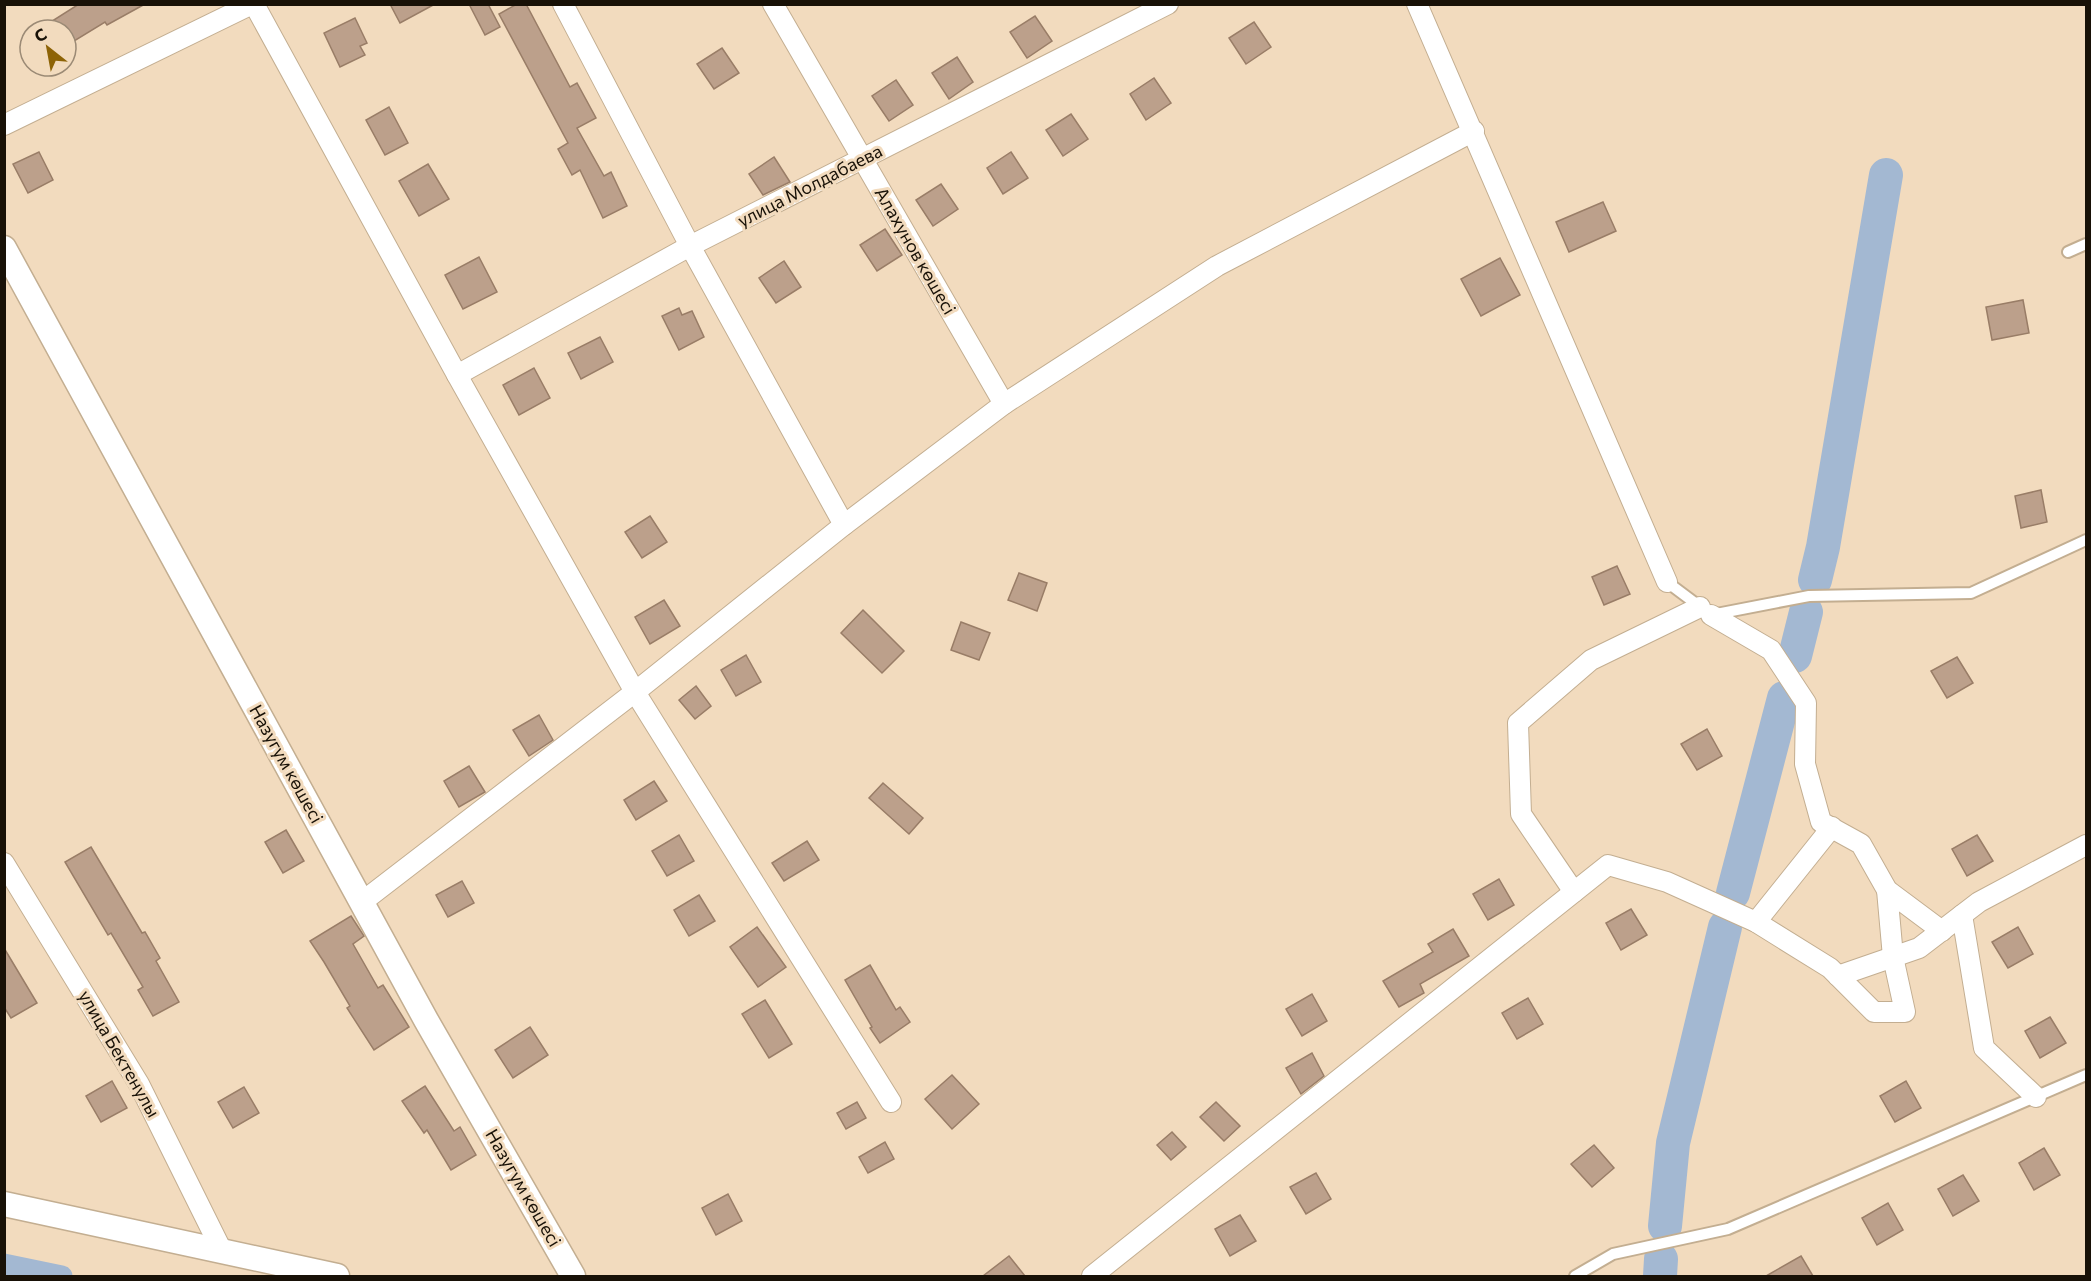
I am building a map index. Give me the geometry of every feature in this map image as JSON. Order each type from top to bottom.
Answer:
[{"type":"street","points":[[4,125],[253,4],[635,692],[891,1102]]},
{"type":"street","points":[[563,4],[690,246],[844,525]]},
{"type":"street","name":"Алахунов көшесі","points":[[773,4],[1004,404]]},
{"type":"street","name":"улица Молдабаева","points":[[457,375],[690,246],[1168,4]]},
{"type":"street","points":[[1417,4],[1474,131],[1667,582]]},
{"type":"street","points":[[362,902],[635,692],[844,525],[1004,404],[1217,266],[1474,131]]},
{"type":"street","name":"Назугум көшесі","points":[[4,248],[426,1020],[573,1276]]},
{"type":"street","points":[[1092,1276],[1608,865],[1667,882],[1756,922],[1830,968],[1874,1012],[1905,1012],[1893,957],[1887,890],[1861,844],[1821,822],[1805,764],[1806,703],[1771,650],[1706,611],[1591,660],[1518,723],[1521,814],[1574,892]]},
{"type":"street","points":[[1756,922],[1832,827]]},
{"type":"street","points":[[1838,976],[1919,948],[1979,902],[2086,845]]},
{"type":"street","name":"улица Бектенулы","points":[[4,863],[140,1084],[222,1251]]},
{"type":"street","points":[[1887,890],[1942,930]]},
{"type":"street","points":[[1962,915],[1984,1048],[2036,1096]]},
{"type":"street","points":[[4,1204],[337,1276]]},
{"type":"lane","points":[[2068,252],[2086,244]]},
{"type":"lane","points":[[1667,582],[1706,611],[1809,596],[1971,593],[2086,540]]},
{"type":"lane","points":[[1575,1276],[1613,1254],[1728,1229],[2086,1075]]},
{"type":"building","points":[[79,4],[145,4],[107,25],[105,22],[78,39],[78,18],[57,18]]},
{"type":"building","points":[[390,4],[435,4],[400,23]]},
{"type":"building","points":[[469,4],[488,4],[500,27],[485,35]]},
{"type":"building","points":[[517,4],[526,4],[570,87],[577,83],[596,118],[577,128],[604,176],[611,172],[627,206],[603,218],[580,170],[572,175],[558,149],[568,143],[499,14]]},
{"type":"building","points":[[1035,16],[1052,41],[1027,58],[1010,32]]},
{"type":"building","points":[[355,18],[367,43],[360,46],[365,55],[340,67],[324,33]]},
{"type":"building","points":[[1254,22],[1271,47],[1246,64],[1229,38]]},
{"type":"building","points":[[722,48],[739,73],[714,89],[697,64]]},
{"type":"building","points":[[957,57],[973,82],[949,99],[932,73]]},
{"type":"building","points":[[1154,78],[1171,103],[1146,120],[1130,94]]},
{"type":"building","points":[[896,80],[913,105],[889,121],[872,96]]},
{"type":"building","points":[[389,107],[408,143],[385,155],[366,120]]},
{"type":"building","points":[[1071,114],[1088,139],[1063,156],[1046,130]]},
{"type":"building","points":[[39,152],[53,180],[28,193],[13,164]]},
{"type":"building","points":[[1011,152],[1028,178],[1003,194],[987,168]]},
{"type":"building","points":[[774,157],[790,182],[763,195],[749,174]]},
{"type":"building","points":[[428,164],[449,199],[419,216],[399,181]]},
{"type":"building","points":[[941,184],[958,209],[933,226],[916,200]]},
{"type":"building","points":[[1603,202],[1616,231],[1569,252],[1556,222]]},
{"type":"building","points":[[885,229],[902,255],[877,271],[860,245]]},
{"type":"building","points":[[479,257],[497,292],[463,309],[445,275]]},
{"type":"building","points":[[1500,258],[1520,295],[1481,316],[1461,279]]},
{"type":"building","points":[[784,261],[801,287],[776,303],[759,278]]},
{"type":"building","points":[[2023,300],[2029,333],[1992,340],[1986,307]]},
{"type":"building","points":[[679,308],[682,315],[692,311],[704,337],[679,350],[662,316]]},
{"type":"building","points":[[600,337],[613,362],[581,379],[568,353]]},
{"type":"building","points":[[534,368],[550,398],[519,415],[503,385]]},
{"type":"building","points":[[2041,490],[2047,522],[2021,528],[2015,496]]},
{"type":"building","points":[[650,516],[667,542],[642,558],[625,532]]},
{"type":"building","points":[[1617,566],[1630,594],[1604,605],[1592,577]]},
{"type":"building","points":[[1019,573],[1047,583],[1037,611],[1008,600]]},
{"type":"building","points":[[664,600],[680,626],[650,644],[635,617]]},
{"type":"building","points":[[863,610],[904,651],[882,673],[841,633]]},
{"type":"building","points":[[961,622],[990,633],[979,660],[951,650]]},
{"type":"building","points":[[746,655],[761,682],[736,696],[721,670]]},
{"type":"building","points":[[1957,657],[1973,683],[1947,698],[1931,671]]},
{"type":"building","points":[[696,686],[711,706],[695,719],[679,700]]},
{"type":"building","points":[[539,715],[553,740],[529,756],[513,730]]},
{"type":"building","points":[[1707,729],[1722,756],[1697,770],[1681,744]]},
{"type":"building","points":[[469,766],[485,792],[459,807],[444,781]]},
{"type":"building","points":[[654,781],[667,801],[636,820],[624,800]]},
{"type":"building","points":[[883,783],[923,818],[909,834],[869,798]]},
{"type":"building","points":[[286,830],[304,861],[283,873],[265,842]]},
{"type":"building","points":[[679,835],[694,861],[667,876],[652,851]]},
{"type":"building","points":[[1977,835],[1993,861],[1967,876],[1952,849]]},
{"type":"building","points":[[807,841],[819,860],[784,881],[772,863]]},
{"type":"building","points":[[91,847],[142,933],[145,932],[160,958],[156,961],[179,1002],[153,1016],[138,990],[143,987],[111,933],[108,935],[65,862]]},
{"type":"building","points":[[1499,879],[1514,905],[1488,920],[1473,894]]},
{"type":"building","points":[[462,881],[474,903],[448,917],[436,895]]},
{"type":"building","points":[[699,895],[715,921],[689,936],[674,910]]},
{"type":"building","points":[[1631,909],[1647,935],[1621,950],[1606,923]]},
{"type":"building","points":[[351,916],[364,936],[353,944],[378,988],[383,985],[409,1027],[374,1050],[347,1008],[350,1006],[310,941]]},
{"type":"building","points":[[757,927],[786,967],[758,987],[730,947]]},
{"type":"building","points":[[2018,927],[2033,954],[2008,968],[1992,942]]},
{"type":"building","points":[[1453,929],[1469,956],[1420,984],[1424,993],[1399,1007],[1383,981],[1433,952],[1428,944]]},
{"type":"building","points":[[4,948],[37,1003],[11,1018],[4,1007]]},
{"type":"building","points":[[870,965],[896,1010],[900,1007],[910,1022],[880,1043],[845,980]]},
{"type":"building","points":[[1312,994],[1327,1021],[1302,1036],[1286,1009]]},
{"type":"building","points":[[1528,998],[1543,1024],[1517,1039],[1502,1013]]},
{"type":"building","points":[[765,1000],[792,1044],[769,1058],[742,1014]]},
{"type":"building","points":[[2050,1017],[2066,1043],[2040,1058],[2025,1031]]},
{"type":"building","points":[[530,1027],[548,1055],[513,1078],[495,1050]]},
{"type":"building","points":[[1312,1053],[1324,1076],[1301,1094],[1286,1068]]},
{"type":"building","points":[[952,1075],[979,1104],[952,1129],[925,1099]]},
{"type":"building","points":[[112,1081],[127,1108],[101,1122],[86,1096]]},
{"type":"building","points":[[1906,1081],[1921,1108],[1895,1122],[1880,1096]]},
{"type":"building","points":[[425,1086],[454,1131],[460,1127],[476,1155],[451,1170],[427,1130],[424,1133],[402,1101]]},
{"type":"building","points":[[244,1087],[259,1113],[233,1128],[218,1102]]},
{"type":"building","points":[[857,1102],[866,1118],[846,1129],[837,1113]]},
{"type":"building","points":[[1216,1102],[1240,1126],[1224,1141],[1200,1117]]},
{"type":"building","points":[[1172,1132],[1186,1147],[1171,1160],[1157,1145]]},
{"type":"building","points":[[885,1142],[894,1159],[868,1173],[859,1157]]},
{"type":"building","points":[[1594,1145],[1614,1168],[1592,1187],[1571,1164]]},
{"type":"building","points":[[2044,1148],[2060,1175],[2034,1190],[2019,1163]]},
{"type":"building","points":[[1316,1173],[1331,1199],[1306,1214],[1290,1187]]},
{"type":"building","points":[[1963,1175],[1979,1201],[1953,1216],[1938,1189]]},
{"type":"building","points":[[728,1194],[742,1221],[716,1235],[702,1208]]},
{"type":"building","points":[[1888,1203],[1903,1230],[1877,1245],[1862,1218]]},
{"type":"building","points":[[1240,1215],[1256,1241],[1230,1256],[1215,1229]]},
{"type":"building","points":[[1009,1256],[1025,1276],[983,1276]]},
{"type":"building","points":[[1801,1256],[1813,1276],[1766,1276]]},
{"type":"waterway","points":[[1815,580],[1823,547],[1886,175]]},
{"type":"waterway","points":[[1795,656],[1806,612]]},
{"type":"waterway","points":[[1733,893],[1784,698]]},
{"type":"waterway","points":[[1665,1226],[1673,1143],[1725,927]]},
{"type":"waterway","points":[[1660,1276],[1661,1259]]},
{"type":"waterway","points":[[4,1264],[62,1276]]}]
